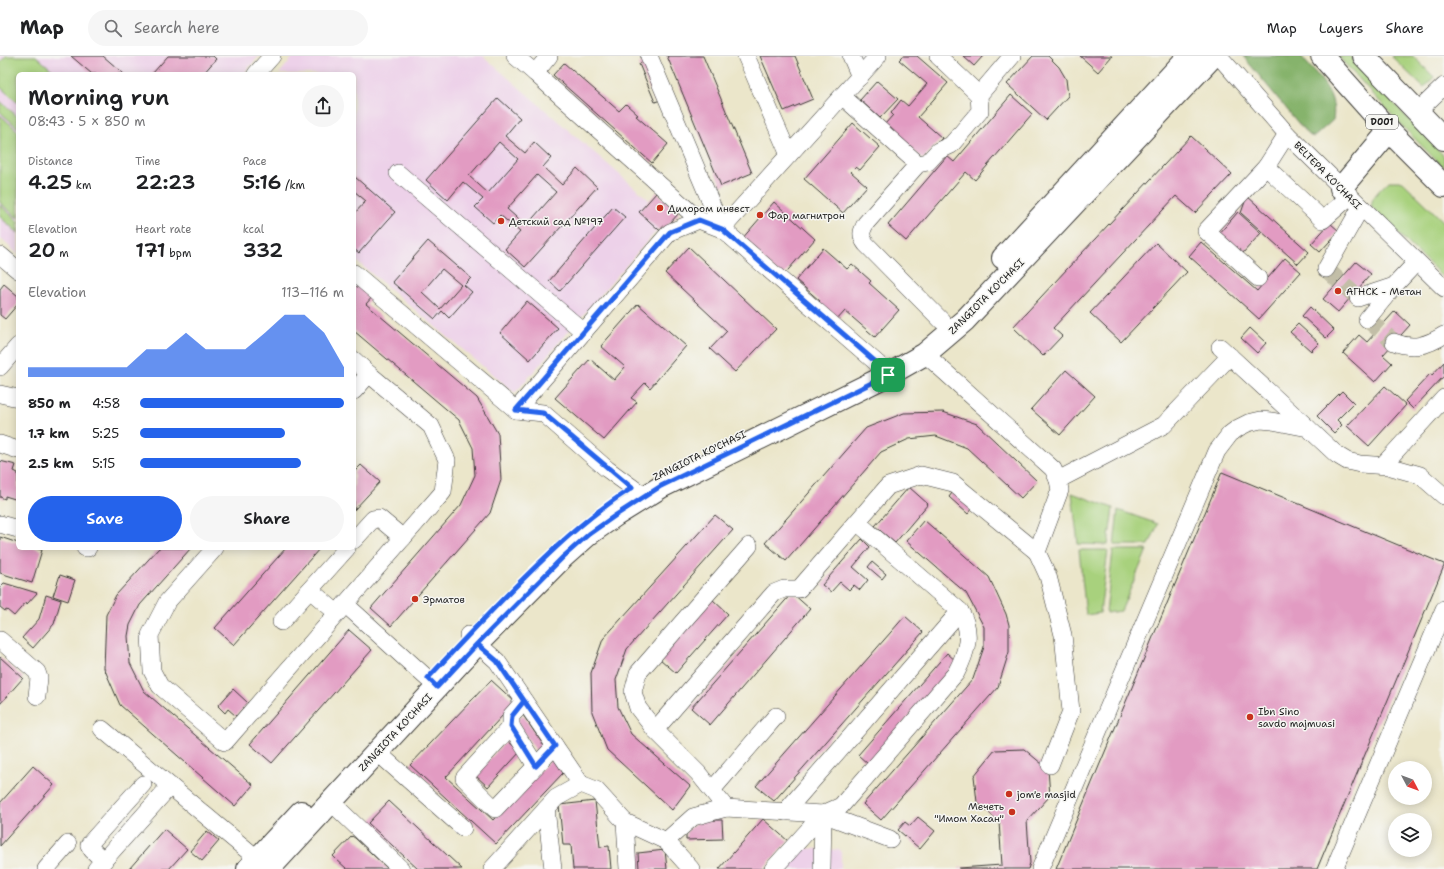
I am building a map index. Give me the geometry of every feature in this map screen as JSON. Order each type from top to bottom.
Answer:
[{"type":"main road","name":"ZANGIOTA KO'CHASI","points":[[883,369],[922,340],[960,305],[1189,56]]},
{"type":"main road","name":"ZANGIOTA KO'CHASI","points":[[261,866],[473,640],[552,550],[596,513],[883,369],[925,354],[966,320],[1213,56]]},
{"type":"main road","name":"D001","points":[[1322,56],[1389,130],[1444,186]]},
{"type":"main road","points":[[1364,56],[1444,139]]},
{"type":"main road","points":[[1350,197],[1389,130]]},
{"type":"main road","name":"ZANGIOTA KO'CHASI","points":[[261,866],[331,802],[377,752],[433,683]]},
{"type":"street","points":[[258,72],[272,56]]},
{"type":"street","points":[[515,56],[699,220],[722,229],[883,369]]},
{"type":"street","points":[[535,73],[549,56]]},
{"type":"street","points":[[648,56],[722,229]]},
{"type":"street","points":[[746,56],[789,155]]},
{"type":"street","points":[[851,56],[860,76]]},
{"type":"street","points":[[722,229],[878,56]]},
{"type":"street","points":[[938,56],[979,95],[980,111],[951,145],[938,151],[928,162],[918,164],[866,223],[861,230],[861,238],[942,321]]},
{"type":"street","points":[[979,95],[1012,56]]},
{"type":"street","name":"BELTEPA KO'CHASI","points":[[1219,56],[1286,134],[1444,288]]},
{"type":"street","points":[[1417,112],[1444,86]]},
{"type":"street","points":[[842,96],[918,164]]},
{"type":"street","points":[[1258,278],[1206,231],[1266,167],[1286,134]]},
{"type":"street","points":[[1266,167],[1323,220],[1350,197]]},
{"type":"street","points":[[398,173],[584,332]]},
{"type":"street","points":[[1326,269],[1350,197]]},
{"type":"street","points":[[516,410],[670,232],[699,220]]},
{"type":"street","points":[[0,255],[16,268]]},
{"type":"street","points":[[1367,319],[1394,286],[1412,268],[1415,261]]},
{"type":"street","points":[[356,275],[516,410],[543,413],[638,492]]},
{"type":"street","points":[[1358,298],[1394,286]]},
{"type":"street","points":[[1394,342],[1405,347],[1430,343],[1444,335]]},
{"type":"street","points":[[0,366],[16,348]]},
{"type":"street","points":[[1058,480],[1164,425],[1225,352],[1337,456],[1360,464],[1383,465],[1405,469],[1420,475],[1444,496]]},
{"type":"street","points":[[925,354],[1053,469],[1058,480],[1060,490],[1037,552]]},
{"type":"street","points":[[213,550],[167,602],[150,635],[152,671],[160,686],[225,742],[443,492],[447,460],[431,426],[356,362]]},
{"type":"street","points":[[356,389],[369,374]]},
{"type":"street","points":[[0,394],[16,398]]},
{"type":"street","points":[[1383,465],[1444,398]]},
{"type":"street","points":[[1040,869],[1218,451],[1230,434],[1248,423],[1261,420],[1308,428]]},
{"type":"street","points":[[0,444],[16,449]]},
{"type":"street","points":[[655,730],[774,593],[784,589],[799,589],[858,523],[888,486],[921,475],[953,483],[1037,552],[1048,576],[1063,635],[1071,711],[1050,765]]},
{"type":"street","points":[[356,538],[373,519],[379,518],[403,538]]},
{"type":"street","points":[[773,869],[823,814],[841,806],[956,673],[964,657],[968,643],[965,619],[960,611],[858,523]]},
{"type":"street","points":[[0,524],[16,528]]},
{"type":"street","points":[[726,808],[698,772],[655,730],[638,708],[632,692],[638,673],[749,546]]},
{"type":"street","points":[[281,622],[345,550]]},
{"type":"street","points":[[310,590],[341,609],[433,683]]},
{"type":"street","points":[[1334,869],[1444,609]]},
{"type":"street","points":[[785,812],[960,611]]},
{"type":"street","points":[[0,640],[37,672],[40,678],[37,696]]},
{"type":"street","points":[[473,640],[497,661],[581,784],[596,790],[625,822],[666,841],[691,869]]},
{"type":"street","points":[[524,701],[512,716],[511,726],[464,778],[495,809],[555,746]]},
{"type":"street","points":[[712,790],[776,716]]},
{"type":"street","points":[[511,726],[536,766]]},
{"type":"street","points":[[102,729],[170,786],[261,866]]},
{"type":"street","points":[[377,752],[463,828]]},
{"type":"street","points":[[143,784],[91,842],[90,845],[100,865],[170,786]]},
{"type":"street","points":[[492,869],[556,798],[581,784]]},
{"type":"street","points":[[331,802],[401,869]]},
{"type":"street","points":[[666,841],[693,817],[726,808],[823,814],[890,839]]},
{"type":"street","points":[[546,809],[553,869]]},
{"type":"street","points":[[822,869],[823,814]]},
{"type":"street","points":[[625,822],[628,869]]},
{"type":"street","points":[[46,869],[68,844]]},
{"type":"shaded area","points":[[0,56],[259,56],[245,72],[16,72],[16,252],[0,238]]},
{"type":"shaded area","name":"Детский сад №197","points":[[294,56],[483,56],[649,200],[639,212],[658,229],[515,393],[356,261],[356,72],[281,72]]},
{"type":"shaded area","points":[[802,848],[841,850],[841,869],[783,869]]},
{"type":"green space","points":[[6,56],[36,56],[55,72],[16,72],[16,101],[0,87],[0,62]]},
{"type":"green space","points":[[1243,56],[1301,56],[1325,85],[1329,93],[1334,110],[1333,120],[1314,137],[1308,135]]},
{"type":"green space","points":[[1338,56],[1350,56],[1444,156],[1444,168],[1407,131]]},
{"type":"green space","points":[[1391,56],[1413,56],[1434,77],[1424,88]]},
{"type":"green space","points":[[0,101],[16,115],[16,126],[0,112]]},
{"type":"green space","points":[[0,115],[16,129],[16,216],[0,203]]},
{"type":"green space","points":[[1389,181],[1399,181],[1404,183],[1444,222],[1444,278],[1372,208],[1372,201],[1374,197]]},
{"type":"green space","points":[[0,205],[16,219],[16,231],[0,217]]},
{"type":"green space","points":[[1072,493],[1113,508],[1108,545],[1078,544]]},
{"type":"green space","points":[[1118,510],[1158,524],[1149,545],[1114,545]]},
{"type":"green space","points":[[1079,550],[1108,550],[1100,613],[1086,615]]},
{"type":"green space","points":[[1113,550],[1147,550],[1121,611],[1106,613]]},
{"type":"building","points":[[71,56],[103,56],[122,72],[90,72]]},
{"type":"building","points":[[168,56],[213,56],[216,59],[205,72],[154,72]]},
{"type":"building","points":[[667,56],[703,56],[752,173],[721,186]]},
{"type":"building","points":[[760,56],[795,56],[813,99],[784,111]]},
{"type":"building","points":[[903,56],[917,56],[948,83],[918,117],[942,138],[923,159],[884,125],[893,115],[891,113],[901,100],[908,106],[927,84],[899,60]]},
{"type":"building","points":[[963,56],[983,56],[974,66]]},
{"type":"building","points":[[1033,56],[1048,56],[1059,67],[1066,79],[1068,96],[1046,120],[1007,84]]},
{"type":"building","points":[[1080,56],[1112,56],[1098,72]]},
{"type":"building","points":[[647,60],[663,99],[655,102],[639,64]]},
{"type":"building","points":[[564,63],[619,111],[626,104],[638,115],[636,116],[668,144],[652,163],[553,75]]},
{"type":"building","points":[[877,81],[898,99],[880,118],[860,100]]},
{"type":"building","points":[[1011,95],[1032,114],[975,180],[966,172],[906,241],[888,225],[947,156],[954,162]]},
{"type":"building","points":[[498,98],[520,118],[505,136],[525,153],[534,142],[551,158],[543,167],[562,185],[577,168],[597,187],[525,267],[505,249],[520,232],[500,215],[493,223],[475,207],[483,199],[463,182],[448,200],[426,180]],"holes":[[[499,142],[518,159],[488,193],[469,176]],[[537,175],[556,192],[526,226],[507,209]]]},
{"type":"building","points":[[853,123],[880,147],[860,170],[856,167],[851,172],[867,186],[843,213],[804,179]]},
{"type":"building","points":[[1191,136],[1232,174],[1195,213],[1176,196],[1053,328],[1062,336],[1043,356],[1013,327]]},
{"type":"building","points":[[356,178],[395,212],[359,253],[356,251],[356,212],[366,201],[356,193]]},
{"type":"building","points":[[657,192],[679,213],[662,232],[639,212]]},
{"type":"building","points":[[1247,196],[1309,252],[1298,264],[1241,213]]},
{"type":"building","points":[[774,202],[815,239],[782,277],[741,240]]},
{"type":"building","points":[[613,207],[625,217],[560,291],[549,281]]},
{"type":"building","points":[[1238,212],[1261,233],[1242,254],[1219,234]]},
{"type":"building","points":[[1330,223],[1339,231],[1320,252],[1311,244]]},
{"type":"building","points":[[428,241],[471,278],[464,285],[472,292],[449,318],[442,311],[435,319],[392,282]],"holes":[[[442,269],[461,285],[440,309],[422,292]]]},
{"type":"building","points":[[1201,242],[1257,291],[1285,258],[1301,272],[1259,319],[1189,256]]},
{"type":"building","points":[[1156,243],[1187,272],[1121,342],[1090,313]]},
{"type":"building","points":[[689,247],[776,329],[735,372],[710,349],[727,331],[665,273]]},
{"type":"building","points":[[823,248],[847,269],[852,264],[871,281],[869,283],[899,310],[875,337],[845,311],[836,321],[817,304],[820,301],[796,280]]},
{"type":"building","points":[[1356,262],[1371,274],[1338,312],[1323,299]]},
{"type":"building","points":[[356,282],[373,296],[366,304],[477,398],[498,434],[501,480],[490,513],[391,626],[371,608],[461,505],[475,475],[473,448],[459,420],[356,333]]},
{"type":"building","points":[[4,284],[16,294],[16,306],[5,319],[0,315],[0,289]]},
{"type":"building","points":[[527,301],[558,328],[530,360],[500,333]]},
{"type":"building","points":[[638,304],[686,346],[650,388],[645,383],[631,398],[637,402],[604,440],[555,398],[590,359],[614,380],[625,367],[601,346]]},
{"type":"building","points":[[1310,307],[1334,330],[1326,338],[1302,316]]},
{"type":"building","points":[[1395,311],[1410,325],[1383,355],[1392,363],[1375,382],[1343,353],[1359,335],[1367,342]]},
{"type":"building","points":[[1298,324],[1319,343],[1311,351],[1290,332]]},
{"type":"building","points":[[1250,328],[1266,343],[1257,353],[1241,338]]},
{"type":"building","points":[[1444,362],[1444,376],[1413,409],[1405,401],[1430,374],[1432,375]]},
{"type":"building","points":[[1066,370],[1095,396],[1060,435],[1031,409]]},
{"type":"building","points":[[1385,386],[1406,405],[1369,446],[1347,426]]},
{"type":"building","points":[[1342,391],[1354,403],[1337,420],[1342,425],[1334,433],[1317,416]]},
{"type":"building","points":[[943,412],[977,424],[1037,481],[1021,498],[967,448],[936,436],[909,439],[881,452],[786,561],[765,543],[866,428],[904,413]]},
{"type":"building","points":[[0,461],[16,465],[14,471],[16,472],[16,499],[5,496],[5,499],[0,497]]},
{"type":"building","points":[[361,465],[380,482],[356,508],[356,470]]},
{"type":"building","name":"Ibn Sino savdo majmuasi","points":[[1222,472],[1444,564],[1444,566],[1317,869],[1056,869]]},
{"type":"building","points":[[909,487],[928,504],[895,543],[875,526]]},
{"type":"building","points":[[955,489],[975,506],[968,514],[949,497]]},
{"type":"building","points":[[715,515],[733,530],[627,649],[616,680],[618,707],[631,734],[690,786],[672,810],[607,750],[592,712],[591,673],[603,639]]},
{"type":"building","points":[[924,520],[989,577],[1006,614],[1009,625],[1009,652],[998,687],[881,820],[863,804],[973,679],[984,647],[984,627],[966,593],[906,541]]},
{"type":"building","points":[[0,537],[16,542],[16,550],[42,550],[32,583],[0,573]]},
{"type":"building","points":[[862,539],[870,547],[853,567],[868,580],[860,590],[854,585],[849,590],[840,582],[831,592],[822,585]]},
{"type":"building","points":[[157,550],[189,550],[140,605],[130,625],[128,636],[130,663],[144,691],[253,785],[235,806],[120,705],[104,668],[106,615],[116,595]]},
{"type":"building","points":[[284,550],[318,550],[234,645],[215,628]]},
{"type":"building","points":[[872,562],[886,574],[882,579],[868,567]]},
{"type":"building","points":[[60,575],[75,580],[68,601],[53,596]]},
{"type":"building","points":[[4,583],[37,593],[27,604],[26,602],[14,616],[7,610],[5,611],[0,607],[0,587]]},
{"type":"building","points":[[792,593],[810,609],[710,725],[691,708]]},
{"type":"building","points":[[46,595],[61,600],[54,624],[33,648],[22,638],[39,619]]},
{"type":"building","points":[[712,599],[728,614],[676,673],[660,659]]},
{"type":"building","points":[[905,616],[923,632],[774,801],[756,786]]},
{"type":"building","points":[[349,630],[372,650],[272,763],[250,744]]},
{"type":"building","points":[[947,653],[957,662],[868,764],[858,755]]},
{"type":"building","points":[[0,657],[23,678],[0,704]]},
{"type":"building","points":[[491,680],[515,702],[446,777],[493,820],[553,758],[563,773],[496,844],[410,765]]},
{"type":"building","points":[[233,689],[248,703],[236,716],[228,709],[225,713],[218,706]]},
{"type":"building","points":[[523,715],[546,749],[538,754],[516,720]]},
{"type":"building","points":[[507,740],[520,752],[488,787],[475,775]]},
{"type":"building","name":"Мечеть \"Имом Хасан\"","points":[[1024,749],[1048,769],[1050,796],[1027,821],[1030,863],[1028,869],[959,869],[1002,865],[999,822],[977,802],[974,776],[995,750]]},
{"type":"building","points":[[33,766],[54,785],[0,846],[0,803]]},
{"type":"building","points":[[389,801],[462,869],[418,869],[368,823]]},
{"type":"building","points":[[595,801],[600,847],[609,846],[611,869],[573,869],[571,845],[563,845],[559,805]]},
{"type":"building","points":[[918,817],[935,831],[920,849],[898,830],[905,822],[910,826]]},
{"type":"building","points":[[763,819],[788,841],[763,869],[719,869]]},
{"type":"building","points":[[700,820],[722,820],[723,839],[686,840],[686,832]]},
{"type":"building","points":[[164,829],[187,849],[169,869],[129,869]]},
{"type":"building","points":[[207,831],[219,841],[202,861],[190,851]]},
{"type":"building","points":[[352,836],[388,869],[347,869],[336,859],[333,856]]},
{"type":"building","points":[[665,850],[667,869],[639,869],[638,853]]},
{"type":"tunnel","points":[[1326,269],[1358,298]]},
{"type":"tunnel","points":[[1367,319],[1394,342]]},
{"type":"place","name":"Дилором инвест","points":[[660,208]]},
{"type":"place","name":"Фар магнитрон","points":[[760,215]]},
{"type":"place","name":"Детский сад №197","points":[[501,221]]},
{"type":"place","name":"АГНСК - Метан","points":[[1338,291]]},
{"type":"place","name":"Эрматов","points":[[415,599]]},
{"type":"place","name":"Ibn Sino savdo majmuasi","points":[[1250,717]]},
{"type":"place","name":"jom'e masjid","points":[[1009,794]]},
{"type":"place","name":"Мечеть \"Имом Хасан\"","points":[[1012,812]]},
{"type":"route","points":[[888,375],[730,451],[644,496],[602,524],[563,557],[477,644],[497,661],[524,701],[512,716],[511,726],[536,766],[555,746],[497,661],[477,644],[437,687],[428,678],[552,550],[596,513],[632,488],[607,469],[543,413],[516,410],[670,232],[699,220],[722,229],[878,364],[888,375]]}]
